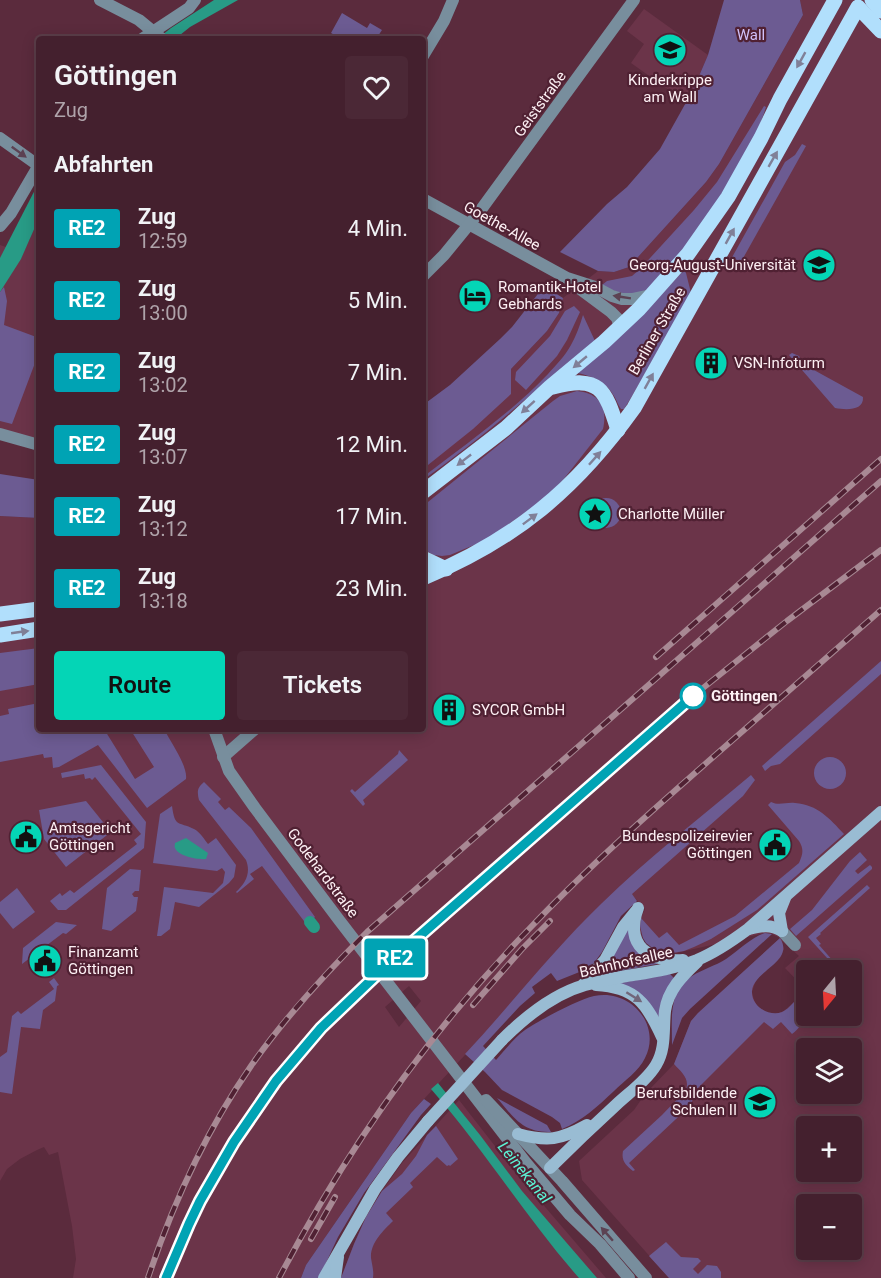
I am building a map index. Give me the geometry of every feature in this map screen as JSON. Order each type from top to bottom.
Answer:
[{"type":"main road","name":"Berliner Straße","points":[[426,490],[506,428],[620,327],[688,254],[728,197],[835,0]]},
{"type":"main road","points":[[873,0],[881,11]]},
{"type":"main road","name":"Berliner Straße","points":[[426,577],[486,548],[541,510],[571,484],[618,430],[634,408],[858,2]]},
{"type":"main road","points":[[858,2],[881,31]]},
{"type":"main road","points":[[550,387],[579,382],[593,384],[608,400],[618,430]]},
{"type":"main road","points":[[426,559],[446,569]]},
{"type":"main road","points":[[0,614],[36,609]]},
{"type":"main road","points":[[0,635],[36,629]]},
{"type":"main road","name":"Bahnhofsallee","points":[[324,1278],[357,1219],[398,1157],[428,1120],[517,1025],[550,1000],[583,985],[670,968],[700,959],[725,946],[748,929],[881,812]]},
{"type":"main road","points":[[782,931],[780,914],[787,895]]},
{"type":"main road","points":[[583,985],[605,960],[623,927],[638,909],[635,918],[635,932],[637,940],[646,953],[666,960],[700,959]]},
{"type":"main road","points":[[748,929],[769,926],[782,931]]},
{"type":"main road","points":[[550,1168],[651,1072],[661,1055],[665,1011],[670,994],[678,981],[700,959]]},
{"type":"main road","points":[[583,985],[610,987],[635,996],[650,1011],[663,1039]]},
{"type":"main road","points":[[518,1134],[550,1139],[574,1132],[602,1118]]},
{"type":"main road","name":"Bahnhofsallee","points":[[335,1278],[339,1253]]},
{"type":"street","points":[[100,0],[139,20],[158,35],[195,0]]},
{"type":"street","points":[[426,51],[453,0]]},
{"type":"street","name":"Geiststraße","points":[[426,273],[469,225],[634,0]]},
{"type":"street","points":[[0,138],[36,164]]},
{"type":"street","points":[[0,226],[11,213],[36,171]]},
{"type":"street","name":"Goethe-Allee","points":[[426,201],[567,278],[611,312],[620,327]]},
{"type":"street","name":"Goethe-Allee","points":[[567,278],[622,299],[651,295]]},
{"type":"street","points":[[0,434],[36,445]]},
{"type":"street","name":"Godehardstraße","points":[[209,732],[218,762],[225,774],[255,808]]},
{"type":"street","name":"Godehardstraße","points":[[215,732],[229,771],[255,808],[539,1179],[629,1278]]},
{"type":"street","points":[[224,757],[252,732]]},
{"type":"street","points":[[782,931],[795,945]]},
{"type":"street","name":"Godehardstraße","points":[[455,1071],[471,1084],[550,1168],[646,1278]]},
{"type":"street","points":[[539,1179],[550,1168]]},
{"type":"shaded area","points":[[214,0],[238,0],[190,27],[179,36],[161,36]]},
{"type":"shaded area","points":[[800,0],[881,0],[881,1278],[669,1278],[582,1180],[579,1161],[634,1110],[645,1094],[674,1064],[691,1021],[780,938],[765,933],[676,953],[643,938],[640,932],[640,920],[645,909],[633,896],[519,997],[411,1113],[306,1265],[301,1278],[73,1278],[76,1259],[58,1152],[49,1155],[44,1147],[37,1150],[7,1169],[0,1181],[0,516],[36,518],[36,732],[426,732],[426,465],[547,331],[559,313],[563,298],[598,271],[614,272],[629,267],[706,182],[719,164],[803,15]],"holes":[[[409,986],[421,1001],[399,1027],[385,1007]]]},
{"type":"shaded area","name":"Kinderkrippe am Wall","points":[[644,9],[708,55],[686,102],[631,63],[644,44],[627,31]]},
{"type":"shaded area","points":[[36,188],[36,225],[21,259],[0,292],[0,258]]},
{"type":"shaded area","points":[[36,225],[36,445],[0,435],[0,245],[21,258]]},
{"type":"shaded area","points":[[186,838],[208,853],[206,859],[189,857],[177,851],[175,843]]},
{"type":"shaded area","points":[[438,1083],[522,1191],[597,1278],[579,1278],[541,1232],[469,1135],[431,1089]]},
{"type":"shaded area","points":[[459,1100],[516,1173],[606,1278],[341,1278],[366,1217],[382,1191],[402,1163]]},
{"type":"green space","name":"Wall","points":[[724,0],[800,0],[803,15],[719,164],[706,182],[629,267],[614,272],[598,271],[560,252],[627,187],[660,149],[693,90],[708,55]]},
{"type":"green space","points":[[342,13],[367,28],[370,23],[382,30],[378,36],[336,36],[331,33]]},
{"type":"green space","points":[[764,106],[766,107],[751,145],[731,181],[683,250],[654,283],[643,291],[631,294],[602,285],[607,281],[632,276],[694,210],[717,182]]},
{"type":"green space","points":[[802,144],[806,146],[737,269],[730,261],[785,162],[795,155]]},
{"type":"green space","points":[[685,269],[691,293],[632,396],[624,409],[621,409],[611,391],[603,384],[594,378],[578,373],[659,297]]},
{"type":"green space","points":[[542,285],[563,298],[559,313],[547,331],[511,369],[511,394],[473,429],[426,467],[426,403],[450,385],[500,339],[541,290]]},
{"type":"green space","points":[[4,287],[7,301],[4,325],[36,337],[36,360],[12,424],[0,421],[0,292]]},
{"type":"green space","points":[[574,306],[580,312],[567,340],[557,356],[526,390],[515,380],[516,372],[550,336],[565,311]]},
{"type":"green space","points":[[583,315],[595,341],[489,430],[426,478],[426,475],[504,415],[534,388],[569,349]]},
{"type":"green space","points":[[792,353],[799,356],[803,364],[863,397],[861,405],[849,409],[835,408],[789,355]]},
{"type":"green space","points":[[577,391],[585,392],[596,398],[604,414],[603,429],[563,480],[543,500],[486,540],[450,555],[434,555],[426,551],[426,504],[560,396]]},
{"type":"green space","points":[[0,474],[36,480],[36,518],[0,516]]},
{"type":"green space","points":[[606,498],[617,502],[621,513],[617,524],[606,528],[595,524],[591,513],[595,502]]},
{"type":"green space","points":[[36,648],[36,685],[0,691],[0,653]]},
{"type":"green space","points":[[881,661],[881,674],[780,764],[771,766],[765,771],[762,766]]},
{"type":"green space","points":[[36,704],[36,732],[106,732],[135,779],[154,767],[132,732],[166,732],[182,761],[186,779],[147,808],[98,745],[59,767],[53,768],[52,757],[44,758],[43,754],[0,762],[0,716],[9,714],[8,709]]},
{"type":"green space","points":[[399,750],[408,760],[363,800],[365,804],[363,806],[350,791],[352,789],[355,792],[398,754]]},
{"type":"green space","points":[[830,757],[841,762],[846,773],[841,784],[830,789],[819,784],[814,773],[819,762]]},
{"type":"green space","points":[[101,765],[146,822],[144,848],[66,910],[58,910],[50,901],[60,893],[62,896],[70,890],[74,893],[137,844],[134,840],[141,834],[95,777],[92,780],[85,779],[84,774],[62,778],[61,773]]},
{"type":"green space","points":[[751,775],[755,780],[743,796],[632,894],[637,901],[621,916],[594,963],[582,971],[557,981],[551,973],[532,987],[535,993],[483,1046],[496,1060],[521,1033],[540,1021],[587,998],[607,995],[630,1003],[646,1022],[649,1046],[639,1067],[589,1113],[562,1129],[560,1123],[552,1117],[502,1090],[465,1054],[601,904],[656,854]]},
{"type":"green space","points":[[204,782],[221,799],[218,802],[225,810],[229,807],[251,828],[315,917],[307,925],[262,866],[250,874],[254,879],[236,892],[247,877],[246,860],[199,800],[198,790]]},
{"type":"green space","points":[[86,801],[111,832],[66,867],[44,839],[39,810]]},
{"type":"green space","points":[[771,802],[803,804],[817,809],[844,834],[757,910],[711,939],[684,951],[667,954],[655,950],[646,943],[640,926],[641,918],[659,938],[667,932],[679,945],[735,916],[799,863],[802,852],[801,844],[768,805]]},
{"type":"green space","points":[[172,806],[174,818],[178,823],[196,830],[208,844],[216,838],[236,865],[234,877],[229,883],[199,907],[175,902],[170,929],[161,936],[157,936],[164,887],[213,893],[223,883],[225,872],[222,868],[217,871],[153,863],[160,814]]},
{"type":"green space","points":[[860,852],[867,860],[855,871],[858,874],[870,865],[872,869],[796,936],[790,929],[812,910],[850,861]]},
{"type":"green space","points":[[130,869],[141,870],[139,891],[132,894],[138,897],[136,911],[111,931],[102,929],[107,888]]},
{"type":"green space","points":[[867,885],[870,888],[816,938],[832,960],[829,960],[808,937]]},
{"type":"green space","points":[[17,888],[35,912],[13,929],[0,913],[0,902]]},
{"type":"green space","points":[[56,922],[77,925],[22,964],[23,948]]},
{"type":"green space","points":[[625,927],[631,929],[658,962],[657,964],[598,975]]},
{"type":"green space","points":[[765,933],[772,934],[682,1018],[672,1045],[673,1007],[684,982],[718,964]]},
{"type":"green space","points":[[780,938],[783,946],[782,953],[754,984],[752,996],[758,1006],[772,1013],[784,1011],[796,1000],[796,1026],[800,1026],[792,1034],[781,1022],[773,1029],[764,1022],[695,1091],[691,1105],[629,1163],[635,1170],[633,1171],[623,1160],[623,1151],[686,1090],[686,1079],[674,1064],[691,1021]]},
{"type":"green space","points":[[670,974],[675,979],[664,1026],[621,988],[621,983]]},
{"type":"green space","points":[[54,978],[59,985],[55,1001],[43,1010],[40,1029],[21,1027],[12,1094],[0,1092],[0,1057],[7,1052],[12,1016],[18,1011],[21,1014],[54,989],[49,982]]},
{"type":"green space","points":[[497,1098],[547,1125],[551,1132],[541,1132],[526,1127],[514,1118]]},
{"type":"green space","points":[[424,1099],[431,1104],[364,1193],[338,1237],[319,1278],[301,1278],[306,1265],[411,1113]]},
{"type":"green space","points":[[436,1126],[458,1159],[447,1166],[437,1157],[410,1183],[413,1187],[386,1213],[393,1221],[373,1247],[371,1258],[373,1278],[341,1278],[366,1217],[382,1191],[402,1174],[416,1156],[427,1135]]},
{"type":"green space","points":[[666,1242],[681,1257],[698,1258],[701,1261],[693,1269],[698,1274],[707,1265],[717,1266],[721,1272],[721,1278],[669,1278],[649,1256]]},
{"type":"waterway","name":"Leinekanal","points":[[310,922],[314,927]]},
{"type":"railway","points":[[656,657],[881,459]]},
{"type":"railway","points":[[148,1278],[168,1222],[219,1116],[264,1048],[321,980],[367,932],[881,481]]},
{"type":"railway","points":[[166,1278],[200,1201],[233,1142],[276,1081],[321,1028],[390,962],[693,696],[881,550]]},
{"type":"railway","points":[[279,1278],[305,1230],[361,1138],[424,1050],[493,967],[623,837],[881,610]]},
{"type":"railway","points":[[473,1005],[550,921]]},
{"type":"railway","points":[[311,1239],[335,1197]]},
{"type":"train","name":"RE2","points":[[166,1278],[200,1201],[234,1142],[276,1081],[321,1028],[390,962],[693,696]]},
{"type":"place","name":"Kinderkrippe am Wall","points":[[670,50]]},
{"type":"place","name":"Georg-August-Universität","points":[[819,265]]},
{"type":"place","name":"Romantik-Hotel Gebhards","points":[[475,296]]},
{"type":"place","name":"VSN-Infoturm","points":[[711,363]]},
{"type":"place","name":"Charlotte Müller","points":[[595,514]]},
{"type":"place","name":"Göttingen","points":[[693,696]]},
{"type":"place","name":"SYCOR GmbH","points":[[449,710]]},
{"type":"place","name":"Amtsgericht Göttingen","points":[[26,837]]},
{"type":"place","name":"Bundespolizeirevier Göttingen","points":[[775,845]]},
{"type":"place","name":"Finanzamt Göttingen","points":[[45,961]]},
{"type":"place","name":"Berufsbildende Schulen II","points":[[760,1102]]}]
